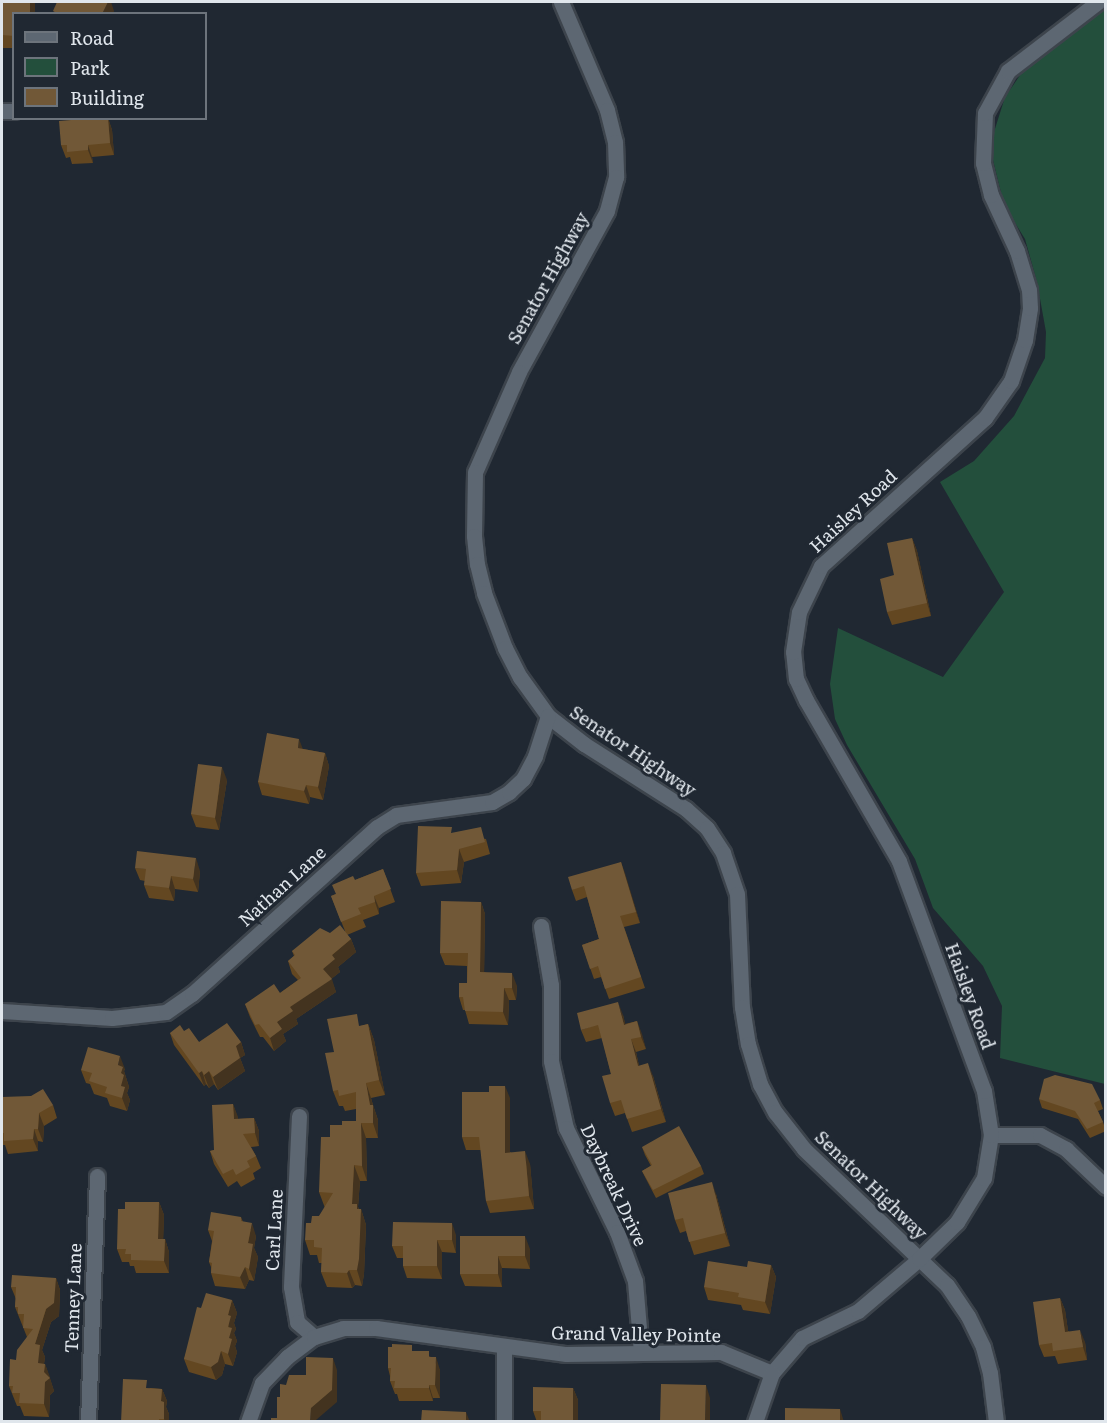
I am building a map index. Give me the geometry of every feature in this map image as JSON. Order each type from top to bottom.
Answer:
[{"type":"street","name":"Senator Highway","points":[[561,2],[608,110],[615,142],[616,177],[607,211],[519,372],[475,472],[473,507],[477,564],[484,593],[505,648],[520,677],[548,716],[584,744],[686,808],[707,828],[723,853],[737,894],[742,1007],[748,1044],[760,1084],[775,1112],[804,1149],[947,1286],[968,1316],[983,1347],[990,1373],[996,1422]]},
{"type":"street","name":"Haisley Road","points":[[919,1259],[957,1222],[984,1178],[991,1134],[984,1090],[898,861],[806,700],[796,679],[793,652],[799,612],[820,566],[985,418],[1011,381],[1025,340],[1030,308],[1029,291],[1017,251],[991,195],[983,163],[985,113],[1008,71],[1098,2]]},
{"type":"street","name":"Nathan Lane","points":[[2,1011],[112,1018],[142,1017],[166,1012],[192,994],[377,827],[396,815],[492,802],[509,792],[523,778],[535,756],[548,716]]},
{"type":"street","name":"Daybreak Drive","points":[[541,926],[551,985],[551,1061],[566,1128],[617,1232],[635,1281],[641,1352]]},
{"type":"street","name":"Carl Lane","points":[[300,1116],[291,1287],[297,1322],[314,1337]]},
{"type":"street","points":[[991,1134],[1040,1135],[1066,1149],[1106,1187]]},
{"type":"street","name":"Tenney Lane","points":[[88,1422],[97,1176]]},
{"type":"street","points":[[755,1422],[772,1373],[802,1338],[858,1311],[919,1259]]},
{"type":"street","name":"Grand Valley Pointe","points":[[248,1422],[262,1383],[287,1357],[314,1337],[342,1328],[376,1328],[566,1354],[721,1352],[772,1373]]},
{"type":"street","points":[[504,1346],[504,1422]]},
{"type":"green space","points":[[1105,8],[1105,1084],[1000,1058],[1002,1006],[983,966],[933,908],[915,859],[847,745],[835,719],[830,684],[838,628],[943,677],[1004,592],[940,482],[974,461],[1014,416],[1045,358],[1046,332],[1037,282],[1025,239],[1004,205],[992,156],[994,132],[1005,97],[1025,68]]},
{"type":"building","points":[[2,2],[30,2],[30,12],[12,12],[12,36],[2,35]]},
{"type":"building","points":[[57,2],[108,2],[103,12],[53,11]]},
{"type":"building","points":[[108,120],[110,143],[88,145],[88,150],[67,152],[67,145],[61,145],[59,121]]},
{"type":"building","points":[[912,538],[927,603],[887,612],[880,579],[894,575],[887,543]]},
{"type":"building","points":[[267,733],[299,739],[298,748],[325,753],[318,787],[306,785],[304,791],[258,782]]},
{"type":"building","points":[[198,764],[222,767],[215,818],[191,814]]},
{"type":"building","points":[[418,826],[452,827],[451,833],[481,827],[485,842],[459,849],[457,870],[416,873]]},
{"type":"building","points":[[137,851],[196,858],[193,879],[171,876],[169,888],[144,885],[146,869],[135,868]]},
{"type":"building","points":[[621,862],[636,912],[620,916],[641,977],[605,989],[598,966],[590,969],[582,945],[599,939],[584,886],[572,890],[568,877]]},
{"type":"building","points":[[383,869],[391,889],[374,896],[375,902],[358,908],[361,914],[341,922],[331,896],[336,894],[332,885],[353,876],[355,880]]},
{"type":"building","points":[[441,901],[481,902],[480,972],[512,973],[512,988],[504,988],[503,1012],[465,1011],[463,997],[459,997],[459,983],[467,983],[468,953],[440,953]]},
{"type":"building","points":[[340,925],[351,939],[332,955],[335,959],[323,969],[332,979],[290,1007],[293,1011],[277,1022],[282,1029],[270,1038],[259,1024],[255,1025],[245,1004],[274,984],[280,993],[301,978],[288,961],[295,955],[292,951],[320,928],[330,933]]},
{"type":"building","points":[[618,1002],[624,1025],[637,1021],[641,1037],[631,1039],[638,1066],[648,1063],[661,1109],[627,1119],[621,1100],[610,1103],[602,1076],[611,1074],[598,1025],[581,1030],[577,1013]]},
{"type":"building","points":[[357,1014],[359,1026],[368,1024],[379,1080],[366,1083],[370,1105],[373,1105],[373,1123],[361,1123],[362,1166],[354,1165],[352,1204],[357,1204],[357,1209],[361,1209],[359,1259],[357,1270],[349,1270],[347,1273],[321,1272],[322,1248],[314,1247],[314,1240],[305,1240],[306,1223],[311,1223],[312,1216],[319,1216],[333,1193],[319,1192],[321,1137],[330,1137],[330,1125],[342,1125],[342,1121],[356,1121],[356,1092],[339,1096],[338,1090],[333,1091],[325,1053],[334,1052],[327,1019]]},
{"type":"building","points":[[227,1023],[241,1042],[236,1046],[240,1058],[213,1077],[209,1071],[204,1075],[202,1071],[199,1073],[170,1033],[180,1025],[184,1031],[189,1028],[199,1042]]},
{"type":"building","points":[[88,1047],[120,1056],[118,1065],[123,1067],[121,1073],[124,1075],[121,1086],[125,1087],[122,1098],[105,1093],[107,1087],[89,1081],[92,1073],[81,1070]]},
{"type":"building","points":[[1055,1075],[1092,1084],[1100,1100],[1094,1103],[1103,1122],[1087,1129],[1075,1111],[1039,1099],[1044,1079]]},
{"type":"building","points":[[489,1086],[505,1086],[505,1153],[525,1151],[529,1196],[486,1201],[479,1137],[462,1137],[462,1092],[489,1092]]},
{"type":"building","points":[[43,1089],[53,1105],[39,1113],[38,1129],[34,1129],[33,1139],[4,1141],[2,1097],[31,1096]]},
{"type":"building","points":[[233,1104],[234,1119],[254,1118],[255,1133],[243,1134],[256,1156],[247,1161],[250,1167],[236,1175],[233,1169],[223,1174],[210,1151],[214,1150],[212,1105]]},
{"type":"building","points":[[679,1126],[701,1166],[653,1190],[642,1171],[652,1165],[642,1147]]},
{"type":"building","points":[[712,1182],[725,1233],[689,1242],[683,1218],[675,1220],[668,1193]]},
{"type":"building","points":[[125,1202],[159,1202],[158,1239],[165,1239],[164,1261],[131,1260],[131,1254],[125,1254],[126,1249],[117,1249],[118,1209],[125,1209]]},
{"type":"building","points":[[211,1212],[241,1217],[241,1221],[252,1223],[248,1243],[253,1244],[249,1269],[245,1267],[240,1277],[211,1273],[212,1263],[209,1262],[214,1231],[208,1230]]},
{"type":"building","points":[[393,1222],[452,1223],[452,1240],[437,1240],[437,1266],[403,1266],[403,1246],[392,1246]]},
{"type":"building","points":[[460,1236],[525,1236],[525,1256],[498,1256],[498,1274],[460,1274]]},
{"type":"building","points":[[708,1261],[747,1267],[748,1261],[771,1265],[765,1302],[738,1297],[739,1293],[704,1287]]},
{"type":"building","points":[[12,1275],[56,1278],[54,1303],[46,1309],[35,1344],[40,1345],[38,1363],[45,1364],[44,1372],[50,1378],[45,1382],[44,1404],[19,1403],[20,1393],[12,1393],[13,1386],[9,1386],[10,1359],[16,1360],[17,1350],[33,1329],[23,1328],[24,1314],[18,1314],[18,1307],[15,1307],[16,1287],[11,1287]]},
{"type":"building","points":[[206,1293],[232,1300],[228,1327],[232,1328],[229,1338],[232,1339],[228,1354],[221,1351],[218,1362],[211,1367],[184,1359],[197,1307],[201,1308]]},
{"type":"building","points":[[1060,1298],[1065,1332],[1080,1330],[1083,1347],[1053,1351],[1052,1343],[1039,1345],[1033,1302]]},
{"type":"building","points":[[392,1344],[412,1345],[412,1351],[429,1351],[429,1357],[436,1357],[435,1385],[429,1385],[429,1388],[394,1388],[395,1381],[390,1381],[391,1368],[388,1368],[388,1347],[392,1347]]},
{"type":"building","points":[[306,1357],[333,1358],[332,1390],[311,1408],[310,1422],[271,1422],[271,1418],[277,1418],[277,1397],[280,1397],[280,1384],[286,1385],[289,1375],[306,1375]]},
{"type":"building","points":[[123,1379],[147,1380],[146,1388],[162,1389],[164,1419],[159,1419],[159,1422],[121,1422]]},
{"type":"building","points":[[661,1384],[706,1385],[705,1422],[660,1422]]},
{"type":"building","points":[[533,1387],[573,1388],[573,1422],[541,1422],[541,1411],[533,1411]]},
{"type":"building","points":[[785,1408],[840,1409],[840,1422],[785,1422]]},
{"type":"building","points":[[422,1410],[466,1412],[466,1422],[421,1422]]}]
